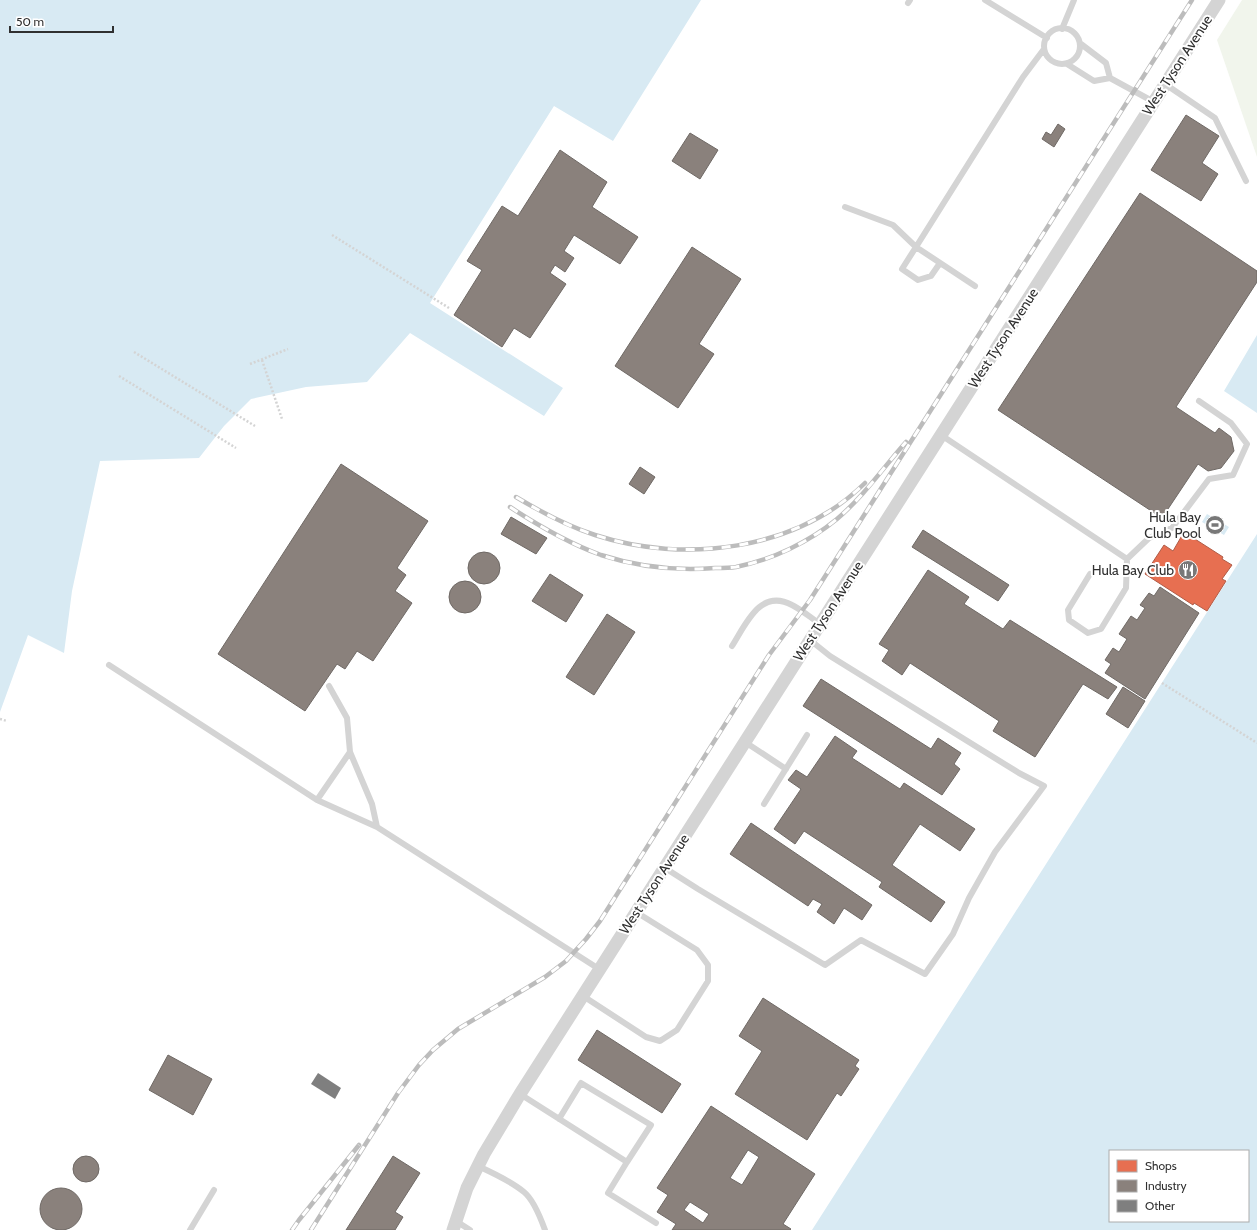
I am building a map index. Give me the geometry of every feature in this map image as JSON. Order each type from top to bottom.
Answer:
[{"type":"street","name":"West Tyson Avenue","points":[[454,1226],[467,1188],[478,1166],[520,1094],[1219,0]]},
{"type":"lane","points":[[985,0],[1047,38]]},
{"type":"lane","points":[[1062,29],[1074,0]]},
{"type":"lane","points":[[940,263],[931,276],[918,280],[902,269],[1023,77],[1044,49],[1047,38],[1053,31],[1062,29],[1071,30],[1076,34],[1081,44],[1106,63],[1110,78]]},
{"type":"lane","points":[[1044,49],[1053,62],[1058,64],[1067,64],[1074,60],[1078,55],[1081,44]]},
{"type":"lane","points":[[1067,64],[1094,81],[1110,78],[1154,102]]},
{"type":"lane","points":[[1165,84],[1215,118],[1246,181]]},
{"type":"lane","points":[[845,207],[893,225],[916,247],[975,286]]},
{"type":"lane","points":[[1090,574],[1068,610],[1069,620],[1088,633],[1101,629],[1126,588],[1127,559],[1149,538],[1172,528],[1209,479],[1233,475],[1247,444],[1231,422],[1199,401]]},
{"type":"lane","points":[[941,435],[1127,559]]},
{"type":"lane","points":[[732,646],[756,608],[768,601],[780,601],[791,604],[820,624]]},
{"type":"lane","points":[[665,868],[825,965],[861,940],[925,974],[953,934],[969,898],[996,852],[1044,786],[1005,765],[830,656],[810,640]]},
{"type":"lane","points":[[109,665],[317,800],[377,828],[599,969]]},
{"type":"lane","points":[[330,686],[347,718],[350,752],[372,804],[377,828]]},
{"type":"lane","points":[[764,804],[807,735]]},
{"type":"lane","points":[[745,742],[786,769]]},
{"type":"lane","points":[[317,800],[350,752]]},
{"type":"lane","points":[[583,996],[646,1037],[660,1041],[677,1030],[708,981],[708,965],[697,950],[636,912]]},
{"type":"lane","points":[[559,1119],[581,1083],[651,1125],[608,1193],[656,1223]]},
{"type":"lane","points":[[520,1094],[627,1162]]},
{"type":"lane","points":[[478,1166],[526,1192],[539,1214],[545,1230]]},
{"type":"lane","points":[[190,1230],[214,1190]]},
{"type":"lane","points":[[454,1226],[470,1230]]},
{"type":"path","points":[[332,235],[449,308]]},
{"type":"path","points":[[250,364],[288,349]]},
{"type":"path","points":[[134,352],[255,426]]},
{"type":"path","points":[[262,360],[282,419]]},
{"type":"path","points":[[119,376],[236,448]]},
{"type":"path","points":[[1162,683],[1257,743]]},
{"type":"path","points":[[0,719],[7,720]]},
{"type":"shaded area","points":[[0,0],[701,0],[613,141],[554,106],[430,303],[563,388],[544,416],[410,333],[367,382],[306,387],[251,399],[224,426],[199,458],[100,461],[72,591],[64,653],[28,635],[0,712]]},
{"type":"shaded area","points":[[1242,0],[1257,0],[1257,157],[1217,40]]},
{"type":"shaded area","points":[[1257,335],[1257,413],[1224,391]]},
{"type":"shaded area","name":"Hula Bay Club Pool","points":[[1207,514],[1229,527],[1224,535],[1202,522]]},
{"type":"shaded area","points":[[1257,534],[1257,1230],[812,1230]]},
{"type":"building: Shops","name":"Hula Bay Club","points":[[1184,532],[1223,557],[1222,559],[1232,565],[1222,579],[1226,581],[1207,611],[1194,603],[1193,605],[1145,574],[1164,545],[1173,551]]},
{"type":"building: Industry","points":[[1186,115],[1219,136],[1202,163],[1218,174],[1201,201],[1151,170]]},
{"type":"building: Industry","points":[[1058,124],[1065,129],[1054,147],[1042,139],[1046,132],[1051,135]]},
{"type":"building: Industry","points":[[690,133],[718,150],[700,179],[672,161]]},
{"type":"building: Industry","points":[[560,150],[607,182],[592,207],[638,237],[620,264],[574,235],[564,251],[574,258],[565,272],[555,265],[550,273],[566,284],[530,338],[514,328],[502,347],[454,315],[482,270],[467,261],[502,206],[518,216]]},
{"type":"building: Industry","points":[[1140,193],[1257,271],[1257,282],[1176,407],[1215,433],[1219,428],[1231,437],[1234,451],[1221,468],[1208,471],[1198,464],[1162,518],[998,410]]},
{"type":"building: Industry","points":[[692,247],[741,279],[699,344],[714,354],[678,408],[615,366]]},
{"type":"building: Industry","points":[[341,464],[428,521],[397,568],[406,575],[395,591],[412,603],[373,661],[357,651],[345,669],[337,664],[305,711],[218,654]]},
{"type":"building: Industry","points":[[640,467],[655,477],[644,494],[629,484]]},
{"type":"building: Industry","points":[[511,517],[547,538],[536,554],[501,534]]},
{"type":"building: Industry","points":[[923,530],[1009,585],[998,601],[912,547]]},
{"type":"building: Industry","points":[[484,552],[495,557],[500,568],[495,579],[484,584],[473,579],[468,568],[473,557]]},
{"type":"building: Industry","points":[[928,570],[969,597],[964,604],[1003,629],[1010,620],[1117,687],[1108,699],[1083,684],[1035,757],[993,731],[999,721],[910,663],[902,675],[882,661],[889,650],[879,644]]},
{"type":"building: Industry","points":[[550,574],[583,595],[566,622],[532,601]]},
{"type":"building: Industry","points":[[462,581],[468,581],[478,588],[481,597],[480,603],[474,610],[468,613],[462,613],[452,606],[449,600],[449,594],[456,584]]},
{"type":"building: Industry","points":[[1160,587],[1199,613],[1145,699],[1105,673],[1111,664],[1105,660],[1113,648],[1119,652],[1127,639],[1119,634],[1131,616],[1137,620],[1145,608],[1140,605],[1149,593],[1154,596]]},
{"type":"building: Industry","points":[[607,614],[635,632],[594,695],[566,677]]},
{"type":"building: Industry","points":[[821,679],[931,749],[938,738],[961,753],[954,764],[960,769],[942,795],[803,706]]},
{"type":"building: Industry","points":[[1123,687],[1145,701],[1128,728],[1106,714]]},
{"type":"building: Industry","points":[[835,736],[857,751],[852,758],[900,789],[904,783],[975,829],[960,851],[920,824],[892,865],[945,902],[931,922],[879,887],[882,882],[804,831],[795,844],[774,829],[801,789],[788,780],[796,770],[807,777]]},
{"type":"building: Industry","points":[[751,823],[872,905],[862,920],[844,908],[834,924],[817,912],[822,904],[813,899],[808,906],[730,854]]},
{"type":"building: Industry","points":[[763,998],[859,1060],[855,1066],[859,1069],[841,1096],[837,1093],[807,1140],[735,1094],[762,1051],[739,1036]]},
{"type":"building: Industry","points":[[597,1030],[681,1084],[662,1113],[578,1060]]},
{"type":"building: Industry","points":[[168,1055],[212,1079],[193,1115],[149,1090]]},
{"type":"building: Industry","points":[[711,1106],[815,1174],[783,1224],[791,1229],[790,1230],[672,1230],[676,1224],[657,1212],[668,1195],[657,1188]],"holes":[[[748,1150],[759,1157],[742,1185],[730,1178]],[[690,1202],[709,1214],[703,1223],[684,1210]]]},
{"type":"building: Industry","points":[[86,1156],[95,1160],[99,1169],[95,1178],[86,1182],[77,1178],[73,1169],[77,1160]]},
{"type":"building: Industry","points":[[393,1156],[420,1173],[395,1212],[403,1217],[395,1230],[346,1230]]},
{"type":"building: Industry","points":[[61,1188],[76,1194],[82,1209],[76,1224],[61,1230],[46,1224],[40,1209],[46,1194]]},
{"type":"building: Other","points":[[318,1073],[341,1088],[335,1099],[311,1084]]},
{"type":"railway","points":[[311,1230],[398,1093],[419,1065],[433,1050],[458,1029],[545,977],[566,961],[600,921],[769,655],[810,600],[1192,0]]},
{"type":"railway","points":[[510,507],[565,540],[601,555],[629,563],[686,569],[736,567],[763,560],[790,549],[837,519],[856,501],[906,442]]},
{"type":"railway","points":[[516,497],[554,518],[595,535],[629,544],[665,549],[701,549],[738,545],[773,537],[806,524],[837,506],[865,483]]},
{"type":"railway","points":[[292,1230],[359,1145]]},
{"type":"place","name":"Hula Bay Club Pool","points":[[1215,525]]},
{"type":"place","name":"Hula Bay Club","points":[[1188,570]]}]
